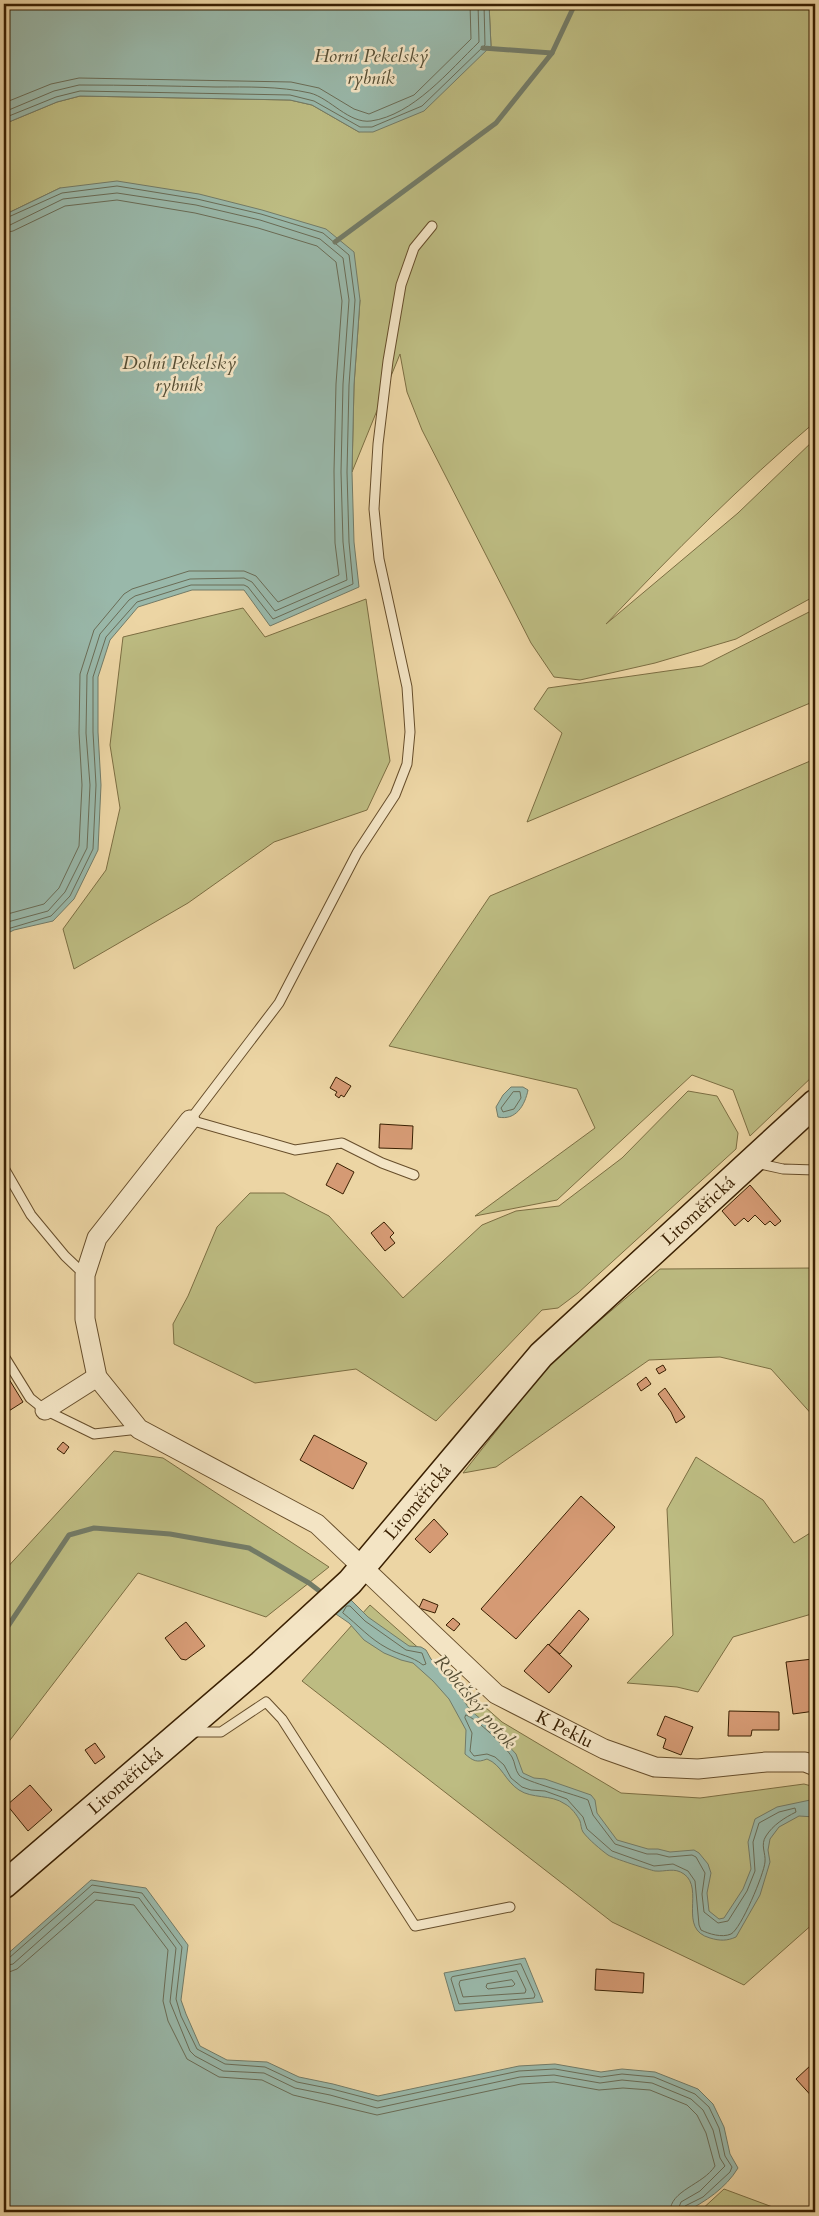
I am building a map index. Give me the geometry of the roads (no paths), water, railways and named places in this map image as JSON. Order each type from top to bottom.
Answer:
[{"type":"street","name":"Litoměřická","points":[[4,1885],[312,1619],[356,1575],[540,1355],[815,1103]]},
{"type":"street","points":[[139,1428],[97,1377],[85,1319],[85,1275],[97,1238],[190,1120]]},
{"type":"street","points":[[45,1410],[97,1377]]},
{"type":"street","name":"K Peklu","points":[[139,1428],[317,1524],[356,1575],[496,1694],[604,1749],[655,1767],[698,1769],[766,1762],[804,1762],[815,1766]]},
{"type":"lane","points":[[414,1175],[382,1164],[342,1143],[295,1150],[190,1120],[278,1003],[357,853],[395,795],[407,764],[410,732],[407,686],[379,559],[374,509],[379,435],[388,361],[401,285],[414,248],[432,226]]},
{"type":"lane","points":[[751,1162],[783,1168],[815,1170]]},
{"type":"lane","points":[[4,1168],[31,1215],[65,1256],[85,1275]]},
{"type":"lane","points":[[4,1356],[30,1398],[45,1410],[94,1434],[139,1428]]},
{"type":"lane","points":[[181,1732],[221,1732],[266,1702],[282,1719],[415,1926],[510,1906]]},
{"type":"water","name":"Horní Pekelský rybník","points":[[4,4],[489,4],[491,46],[424,111],[373,132],[359,132],[312,105],[290,100],[80,96],[57,102],[4,124]]},
{"type":"water","name":"Dolní Pekelský rybník","points":[[117,181],[199,194],[326,229],[354,252],[360,300],[354,385],[352,472],[354,542],[359,587],[270,626],[244,590],[192,590],[138,607],[110,640],[98,677],[98,732],[101,785],[98,850],[74,899],[53,921],[14,930],[4,935],[4,215],[60,188]]},
{"type":"water","points":[[511,1087],[523,1087],[528,1090],[525,1101],[519,1111],[510,1117],[498,1117],[496,1107],[503,1095]]},
{"type":"water","points":[[349,1598],[368,1617],[409,1646],[421,1647],[426,1650],[431,1659],[445,1672],[470,1710],[495,1731],[516,1754],[523,1773],[591,1795],[595,1800],[597,1813],[617,1840],[648,1849],[670,1852],[694,1850],[699,1853],[708,1864],[711,1873],[707,1893],[709,1911],[719,1919],[724,1918],[743,1889],[751,1869],[748,1842],[755,1819],[777,1807],[815,1799],[815,1817],[799,1816],[779,1827],[770,1839],[768,1850],[770,1862],[760,1895],[736,1937],[723,1940],[710,1938],[700,1933],[695,1926],[692,1889],[690,1881],[684,1874],[673,1870],[655,1871],[608,1855],[585,1835],[579,1819],[567,1805],[554,1799],[524,1793],[514,1786],[492,1762],[487,1759],[475,1761],[465,1754],[466,1730],[449,1699],[433,1681],[413,1663],[384,1653],[364,1640],[349,1623],[333,1612]]},
{"type":"water","points":[[91,1880],[146,1888],[188,1945],[181,2000],[200,2046],[227,2060],[267,2062],[299,2077],[378,2096],[519,2066],[555,2064],[601,2072],[622,2069],[655,2072],[698,2089],[713,2104],[724,2127],[730,2154],[738,2168],[714,2194],[685,2212],[4,2212],[4,1957]]},
{"type":"water","points":[[525,1958],[543,2002],[455,2011],[444,1973]]},
{"type":"waterway","points":[[335,242],[496,123],[552,53],[575,4]]},
{"type":"waterway","points":[[483,48],[552,53]]},
{"type":"waterway","name":"Robečský potok","points":[[4,1632],[69,1535],[94,1528],[170,1534],[249,1548],[309,1583],[326,1596]]}]
